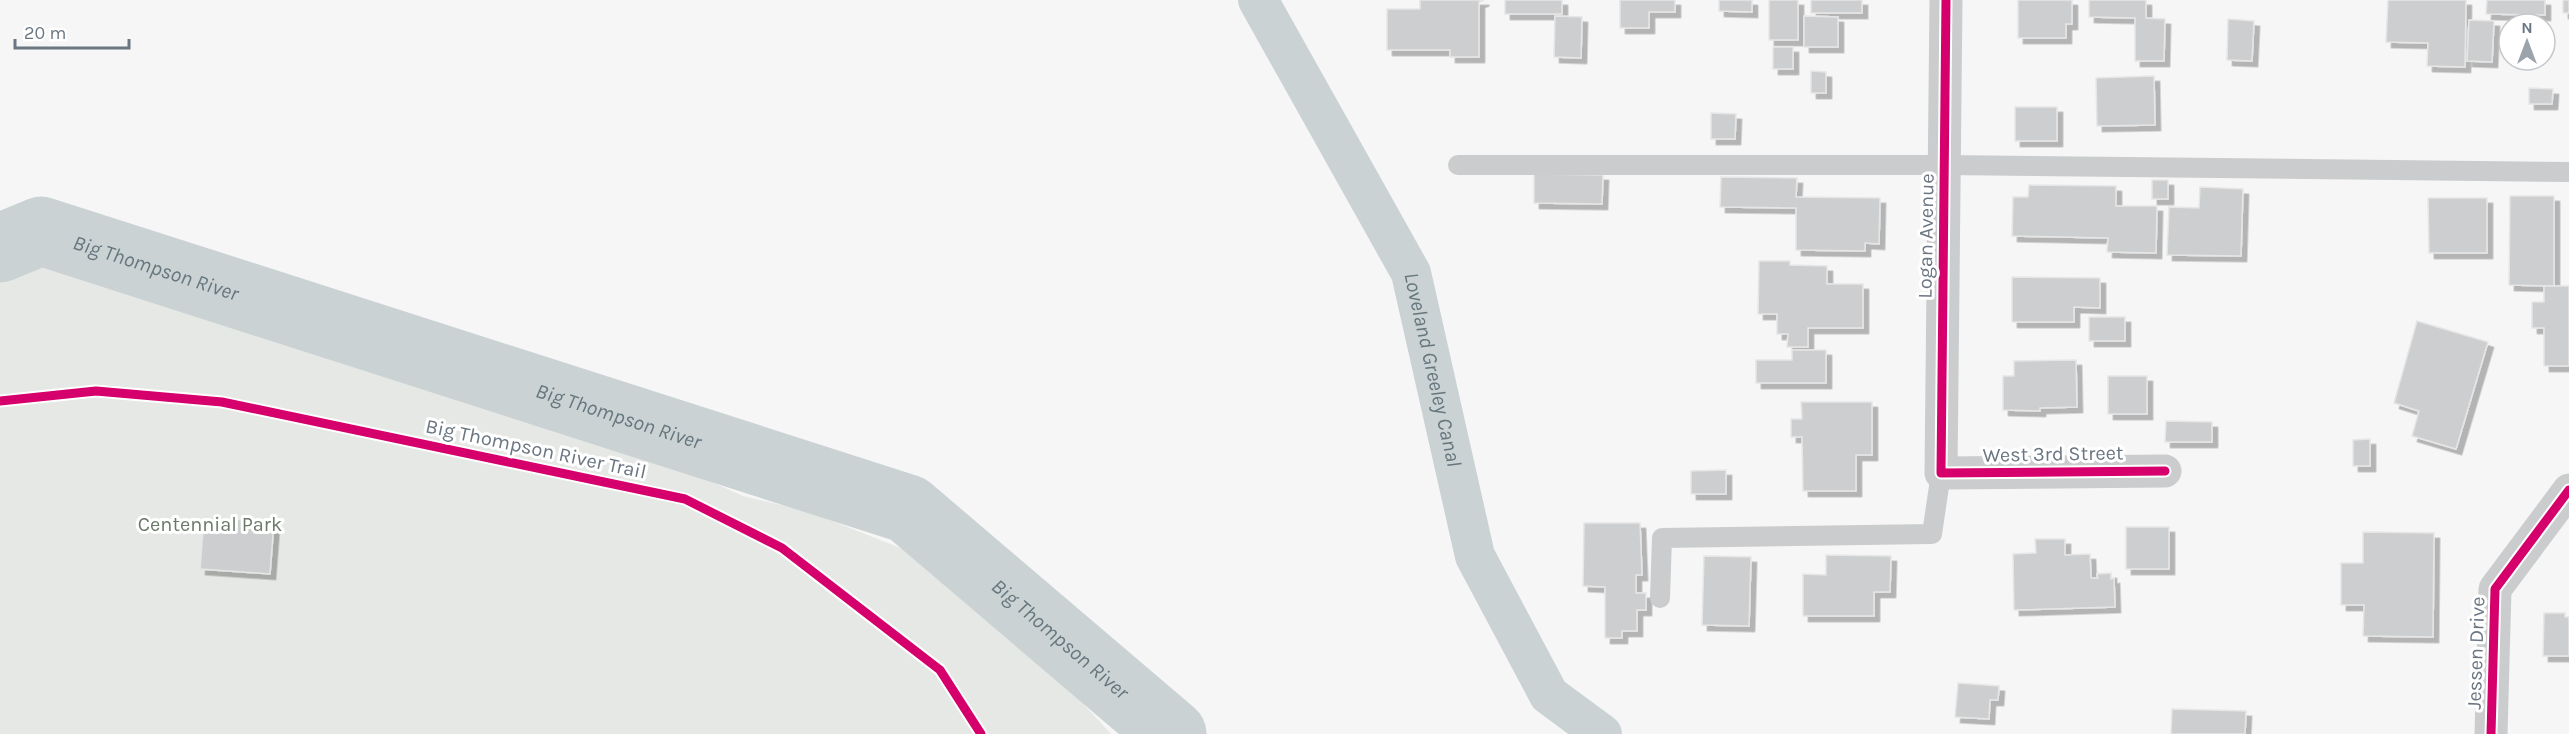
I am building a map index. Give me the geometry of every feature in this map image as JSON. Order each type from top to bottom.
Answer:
[{"type":"street","name":"Logan Avenue","points":[[1941,473],[1946,0]]},
{"type":"street","name":"West 3rd Street","points":[[1941,473],[2165,471]]},
{"type":"street","name":"Jessen Drive","points":[[2491,734],[2495,589],[2569,490]]},
{"type":"lane","points":[[1458,165],[1945,165],[2569,172]]},
{"type":"lane","points":[[1660,598],[1662,538],[1932,534],[1941,473]]},
{"type":"green space","name":"Centennial Park","points":[[51,263],[182,295],[383,361],[558,428],[683,469],[743,496],[807,511],[918,555],[1036,652],[1111,734],[0,734],[0,268]]},
{"type":"building","points":[[1420,0],[1484,0],[1479,2],[1479,57],[1450,57],[1450,50],[1387,50],[1387,9],[1420,9]]},
{"type":"building","points":[[1505,0],[1562,0],[1562,14],[1505,14]]},
{"type":"building","points":[[1620,0],[1675,0],[1675,12],[1649,12],[1649,28],[1620,28]]},
{"type":"building","points":[[1719,0],[1752,0],[1752,12],[1719,11]]},
{"type":"building","points":[[1769,0],[1798,0],[1798,40],[1769,40]]},
{"type":"building","points":[[1811,0],[1862,0],[1862,13],[1811,13]]},
{"type":"building","points":[[2018,0],[2072,0],[2072,24],[2066,24],[2066,38],[2018,38]]},
{"type":"building","points":[[2089,0],[2146,0],[2146,18],[2165,19],[2164,61],[2135,61],[2135,18],[2089,17]]},
{"type":"building","points":[[2388,0],[2466,0],[2465,67],[2427,66],[2428,43],[2386,42]]},
{"type":"building","points":[[2487,0],[2545,0],[2545,12],[2486,14]]},
{"type":"building","points":[[2563,0],[2569,0],[2569,13],[2563,13]]},
{"type":"building","points":[[1555,16],[1582,17],[1581,58],[1554,57]]},
{"type":"building","points":[[1804,16],[1838,17],[1838,47],[1804,47]]},
{"type":"building","points":[[2228,19],[2254,21],[2252,61],[2227,60]]},
{"type":"building","points":[[2469,20],[2494,21],[2492,62],[2467,61]]},
{"type":"building","points":[[1773,47],[1793,47],[1793,69],[1773,69]]},
{"type":"building","points":[[1811,71],[1826,72],[1826,93],[1811,93]]},
{"type":"building","points":[[2154,76],[2155,125],[2097,126],[2096,78]]},
{"type":"building","points":[[2529,88],[2553,89],[2552,104],[2529,104]]},
{"type":"building","points":[[2015,107],[2057,107],[2057,141],[2015,141]]},
{"type":"building","points":[[1711,113],[1736,114],[1735,139],[1711,139]]},
{"type":"building","points":[[1534,174],[1603,175],[1602,204],[1534,203]]},
{"type":"building","points":[[1721,177],[1797,178],[1796,197],[1880,198],[1879,244],[1865,243],[1865,251],[1796,250],[1796,208],[1720,207]]},
{"type":"building","points":[[2152,180],[2168,180],[2168,199],[2152,199]]},
{"type":"building","points":[[2029,185],[2116,186],[2116,206],[2157,206],[2156,253],[2107,252],[2108,238],[2012,236],[2013,197],[2028,197]]},
{"type":"building","points":[[2200,187],[2243,189],[2241,256],[2167,255],[2169,207],[2199,208]]},
{"type":"building","points":[[2510,196],[2554,196],[2554,286],[2509,285]]},
{"type":"building","points":[[2428,198],[2487,198],[2487,253],[2429,253]]},
{"type":"building","points":[[1759,261],[1790,261],[1790,265],[1827,266],[1827,284],[1863,284],[1863,328],[1808,328],[1808,347],[1787,347],[1788,334],[1777,334],[1777,314],[1758,314]]},
{"type":"building","points":[[2012,277],[2100,278],[2100,308],[2074,307],[2074,322],[2012,322]]},
{"type":"building","points":[[2544,286],[2569,286],[2569,366],[2544,366],[2544,328],[2532,328],[2532,302],[2544,302]]},
{"type":"building","points":[[2089,317],[2125,317],[2125,341],[2089,341]]},
{"type":"building","points":[[2417,321],[2488,342],[2456,449],[2412,436],[2419,411],[2394,403]]},
{"type":"building","points":[[1792,350],[1826,350],[1826,383],[1756,383],[1756,360],[1792,360]]},
{"type":"building","points":[[2076,360],[2077,407],[2040,408],[2040,411],[2003,410],[2003,376],[2014,376],[2014,361]]},
{"type":"building","points":[[2108,376],[2147,376],[2147,414],[2108,414]]},
{"type":"building","points":[[1801,402],[1872,402],[1872,455],[1856,455],[1856,491],[1803,491],[1802,437],[1791,437],[1791,419],[1802,419]]},
{"type":"building","points":[[2166,421],[2212,422],[2212,442],[2165,442]]},
{"type":"building","points":[[2370,439],[2370,466],[2353,466],[2353,440]]},
{"type":"building","points":[[1726,470],[1726,494],[1691,494],[1691,471]]},
{"type":"building","points":[[204,517],[274,522],[270,574],[200,569]]},
{"type":"building","points":[[1584,523],[1640,523],[1642,575],[1636,575],[1636,593],[1646,593],[1646,610],[1637,610],[1637,631],[1622,631],[1622,638],[1605,638],[1605,587],[1583,586]]},
{"type":"building","points":[[2126,527],[2169,527],[2169,569],[2126,569]]},
{"type":"building","points":[[2363,532],[2434,533],[2433,637],[2363,636],[2364,605],[2341,605],[2341,563],[2363,563]]},
{"type":"building","points":[[2035,539],[2065,539],[2065,555],[2090,554],[2091,578],[2098,578],[2097,574],[2111,573],[2111,579],[2114,578],[2115,607],[2014,610],[2013,554],[2036,553]]},
{"type":"building","points":[[1826,555],[1891,556],[1890,592],[1874,592],[1874,616],[1803,616],[1803,574],[1826,575]]},
{"type":"building","points":[[1704,556],[1751,557],[1749,626],[1702,625]]},
{"type":"building","points":[[2544,613],[2565,613],[2565,617],[2569,617],[2569,656],[2543,656]]},
{"type":"building","points":[[1958,683],[1999,686],[1998,700],[1990,700],[1989,719],[1955,717]]},
{"type":"building","points":[[2172,709],[2246,711],[2245,734],[2171,734]]},
{"type":"waterway","name":"Loveland Greeley Canal","points":[[1258,0],[1411,273],[1475,556],[1549,695],[1602,734]]},
{"type":"waterway","name":"Big Thompson River","points":[[0,248],[41,231],[908,509],[1172,734]]},
{"type":"cycle path","points":[[1946,0],[1941,473],[2165,471]]},
{"type":"cycle path","name":"Big Thompson River Trail","points":[[0,401],[96,391],[222,402],[685,499],[782,548],[940,670],[981,734]]},
{"type":"cycle path","points":[[2491,734],[2495,589],[2569,490]]}]
